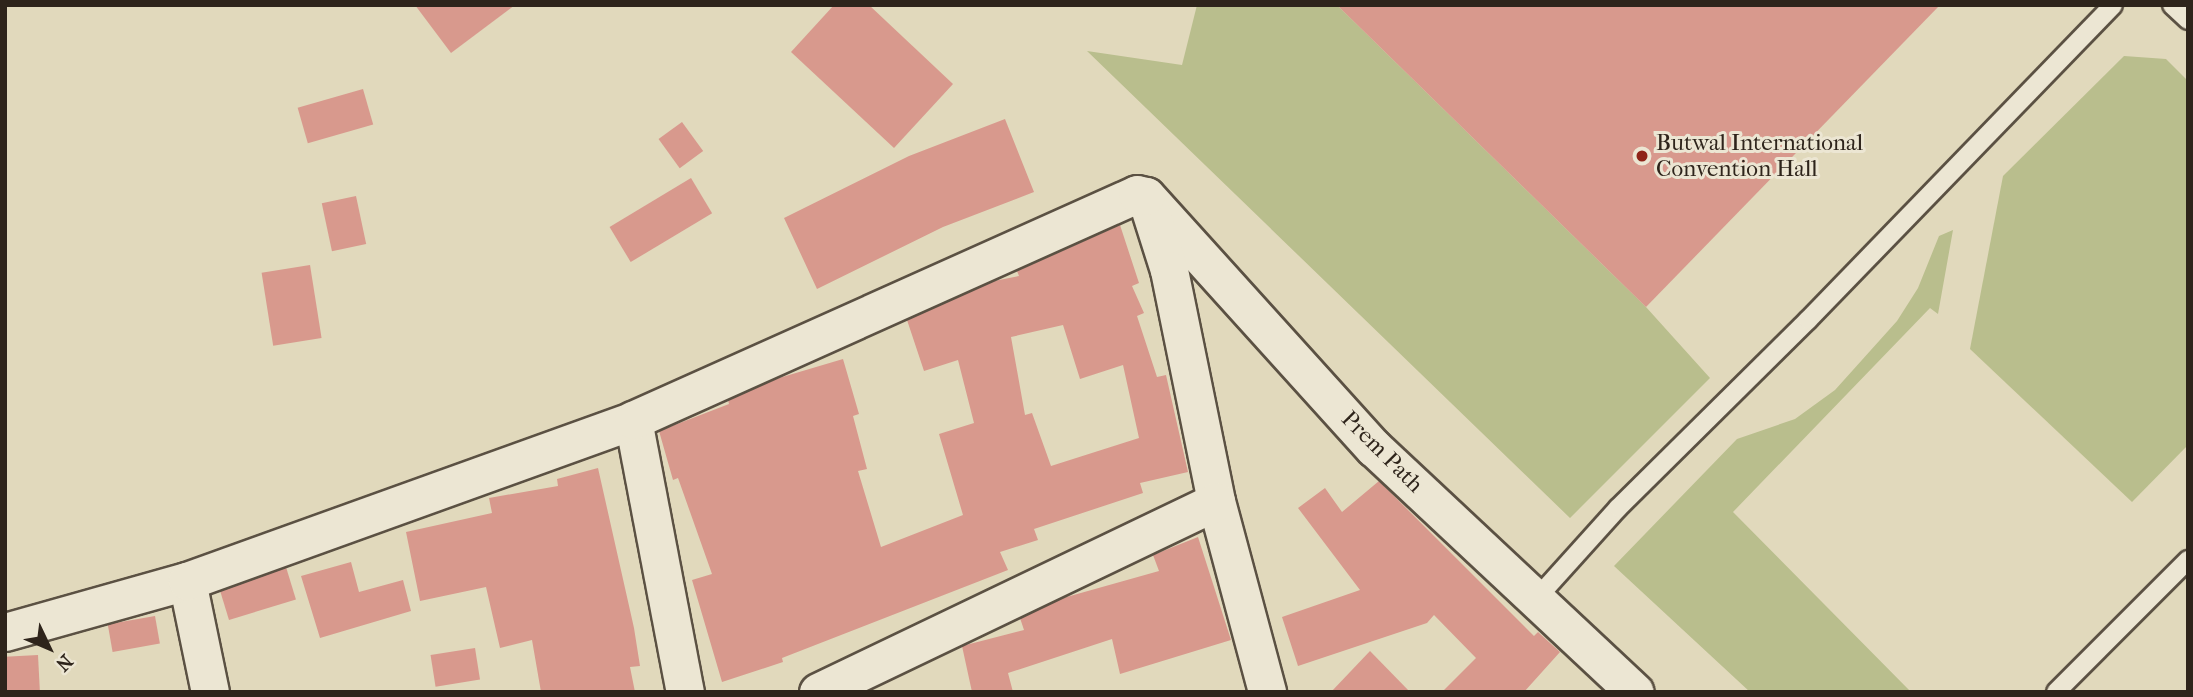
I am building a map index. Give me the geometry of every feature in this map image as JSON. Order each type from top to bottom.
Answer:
[{"type":"street","points":[[5,632],[187,581],[633,420],[1137,194],[1146,196],[1169,270],[1216,501],[1267,692]]},
{"type":"street","name":"Prem Path","points":[[1146,196],[1374,448],[1635,692]]},
{"type":"street","points":[[633,420],[685,692]]},
{"type":"street","points":[[818,692],[1216,501]]},
{"type":"street","points":[[187,581],[210,692]]},
{"type":"lane","points":[[1536,599],[1618,508],[1808,320],[2113,5]]},
{"type":"lane","points":[[2172,5],[2188,20]]},
{"type":"lane","points":[[2056,692],[2188,559]]},
{"type":"green space","points":[[1197,5],[1337,5],[1646,307],[1710,378],[1570,518],[1087,51],[1182,65]]},
{"type":"green space","points":[[2124,56],[2166,59],[2188,81],[2188,445],[2132,502],[1970,349],[2003,176]]},
{"type":"green space","points":[[1953,230],[1938,314],[1930,308],[1733,512],[1911,692],[1750,692],[1614,566],[1737,439],[1795,419],[1835,390],[1897,321],[1918,288],[1939,236]]},
{"type":"building","points":[[415,5],[515,5],[451,53]]},
{"type":"building","points":[[834,5],[869,5],[953,84],[894,148],[791,52]]},
{"type":"building","name":"Butwal International Convention Hall","points":[[1337,5],[1940,5],[1646,307]]},
{"type":"building","points":[[363,89],[373,125],[308,143],[298,108]]},
{"type":"building","points":[[1005,119],[1034,192],[943,227],[817,289],[784,218],[909,156]]},
{"type":"building","points":[[682,122],[703,151],[680,168],[659,139]]},
{"type":"building","points":[[691,178],[712,213],[631,262],[610,227]]},
{"type":"building","points":[[356,196],[366,244],[332,251],[322,203]]},
{"type":"building","points":[[1120,225],[1139,283],[1132,286],[1144,313],[1137,316],[1157,377],[1166,375],[1188,472],[1140,483],[1143,493],[1034,529],[1038,540],[1000,552],[1008,570],[782,658],[783,662],[722,682],[692,580],[712,574],[678,478],[673,480],[659,431],[729,404],[728,400],[779,378],[843,359],[859,414],[853,416],[867,469],[858,471],[881,547],[963,515],[939,434],[974,423],[958,360],[924,371],[907,320],[994,281],[1019,276],[1017,271]],"holes":[[[1063,325],[1080,379],[1123,365],[1139,438],[1051,466],[1032,413],[1025,415],[1011,337]]]},
{"type":"building","points":[[310,265],[322,338],[273,346],[262,273]]},
{"type":"building","points":[[598,468],[634,628],[640,666],[630,667],[635,692],[541,692],[532,640],[500,648],[486,587],[420,601],[406,532],[492,513],[489,498],[558,486],[557,479]]},
{"type":"building","points":[[1379,481],[1534,636],[1538,632],[1560,652],[1524,692],[1442,692],[1476,658],[1434,615],[1427,623],[1298,666],[1282,617],[1360,590],[1298,508],[1325,488],[1342,512]]},
{"type":"building","points":[[1198,537],[1231,640],[1120,674],[1112,639],[1008,673],[1013,692],[972,692],[962,646],[1024,630],[1020,618],[1063,598],[1159,571],[1153,555]]},
{"type":"building","points":[[351,562],[359,592],[403,580],[411,611],[320,638],[301,576]]},
{"type":"building","points":[[286,567],[296,600],[229,620],[219,587]]},
{"type":"building","points":[[155,616],[160,644],[113,652],[108,624]]},
{"type":"building","points":[[475,648],[480,680],[436,687],[431,655]]},
{"type":"building","points":[[1370,651],[1410,692],[1331,692]]},
{"type":"building","points":[[38,655],[40,692],[7,692],[5,657]]},
{"type":"place","name":"Butwal International Convention Hall","points":[[1642,156]]}]
